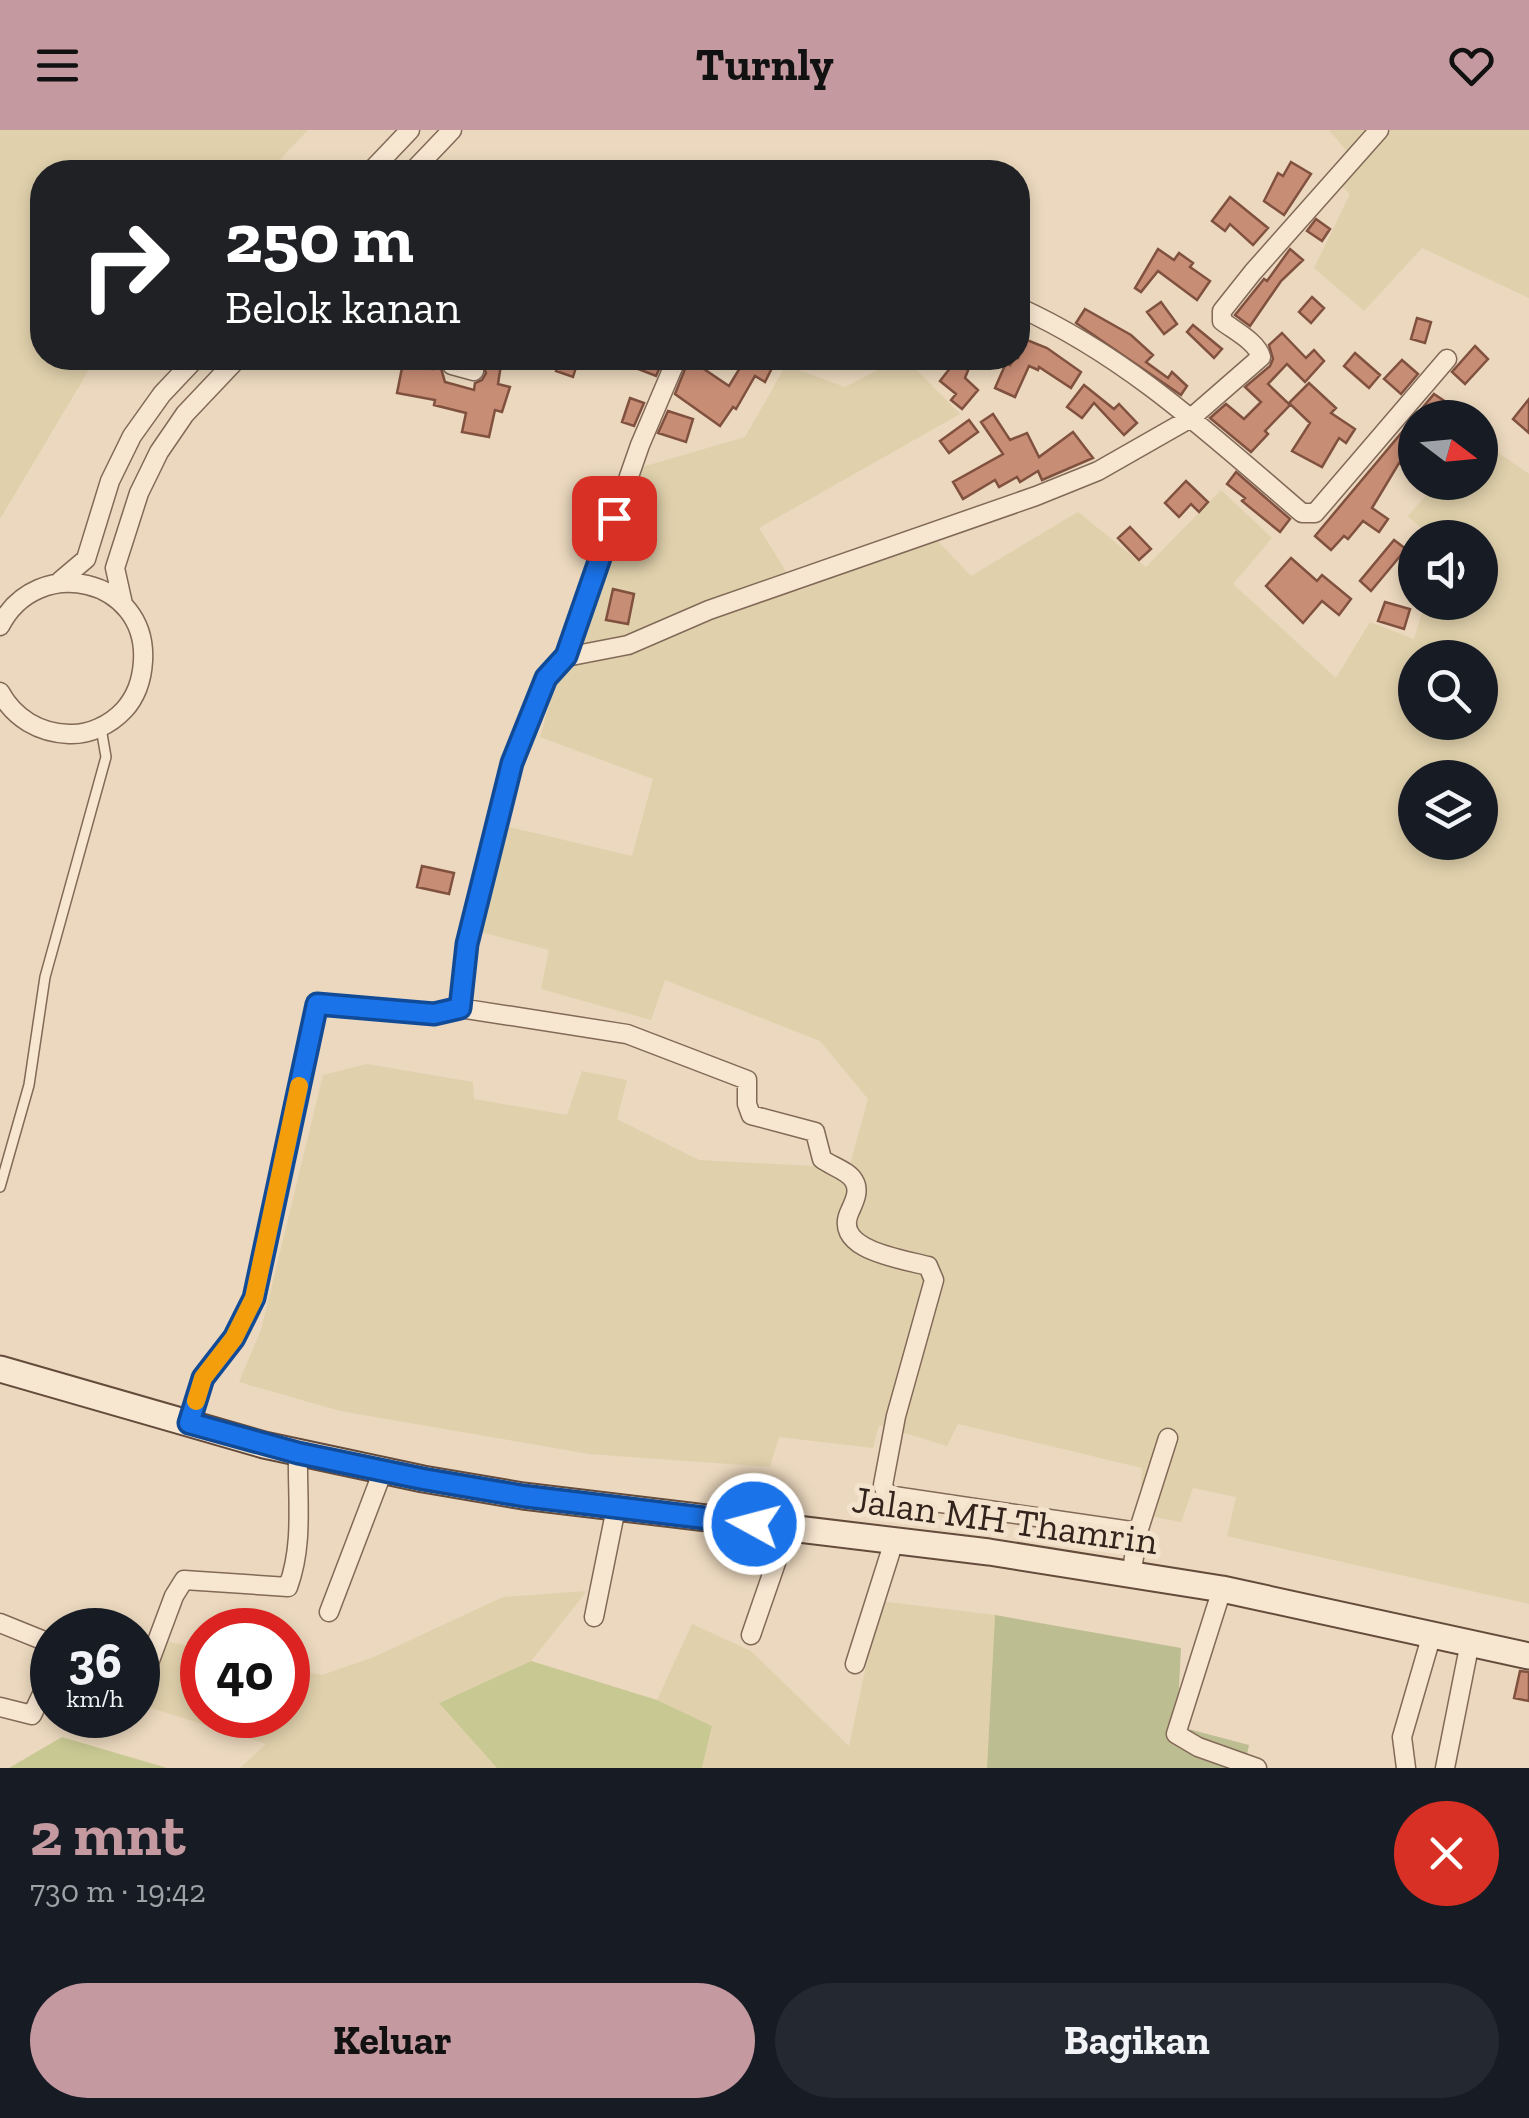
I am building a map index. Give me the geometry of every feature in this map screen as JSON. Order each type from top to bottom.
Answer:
[{"type":"street","points":[[381,160],[410,130]]},
{"type":"street","points":[[424,160],[452,130]]},
{"type":"street","points":[[566,656],[628,645],[709,610],[1036,496],[1098,471],[1191,418],[1261,358],[1252,344],[1222,321],[1222,311],[1380,130]]},
{"type":"street","points":[[1030,313],[1107,354],[1191,418],[1302,513],[1310,515],[1448,359]]},
{"type":"street","points":[[60,582],[86,559],[110,481],[132,436],[185,370]]},
{"type":"street","points":[[0,692],[21,718],[46,732],[74,735],[101,728],[128,705],[142,678],[144,647],[137,624],[123,604],[115,568],[139,492],[159,452],[185,414],[227,370]]},
{"type":"street","points":[[468,370],[474,372]]},
{"type":"street","points":[[460,1008],[467,944],[512,763],[546,678],[566,656],[640,445],[672,370]]},
{"type":"street","points":[[0,626],[8,610],[31,591],[60,582],[94,586],[123,604]]},
{"type":"street","points":[[189,1423],[203,1378],[234,1338],[254,1298],[317,1004],[434,1014],[460,1008],[627,1034],[741,1076],[747,1080],[751,1115],[815,1132],[822,1159],[852,1177],[857,1187],[846,1222],[849,1239],[886,1256],[928,1266],[933,1272],[896,1416],[883,1485],[887,1495],[1138,1532]]},
{"type":"street","name":"Jalan MH Thamrin","points":[[0,1369],[298,1453],[523,1496],[894,1541],[1222,1589],[1529,1656]]},
{"type":"street","points":[[1131,1576],[1138,1532],[1168,1438]]},
{"type":"street","points":[[160,1634],[184,1580],[288,1587],[301,1523],[297,1500],[298,1453]]},
{"type":"street","points":[[329,1612],[384,1468]]},
{"type":"street","points":[[594,1616],[616,1508]]},
{"type":"street","points":[[751,1635],[788,1528]]},
{"type":"street","points":[[855,1664],[894,1541]]},
{"type":"street","points":[[1222,1589],[1176,1734],[1198,1747],[1257,1768]]},
{"type":"street","points":[[0,1623],[30,1635]]},
{"type":"street","points":[[1406,1768],[1402,1737],[1432,1634]]},
{"type":"street","points":[[1445,1768],[1470,1642]]},
{"type":"street","points":[[0,1707],[30,1714]]},
{"type":"lane","points":[[0,1187],[30,1085],[45,977],[106,757],[101,728]]},
{"type":"shaded area","points":[[0,130],[308,130],[279,160],[30,160],[30,370],[89,370],[0,519]]},
{"type":"shaded area","points":[[1329,130],[1529,130],[1529,298],[1422,248],[1364,311],[1314,268],[1350,194],[1334,179],[1350,155]]},
{"type":"shaded area","points":[[783,370],[799,370],[845,387],[878,370],[917,370],[960,414],[759,528],[798,591],[935,538],[971,576],[1078,512],[1146,567],[1221,490],[1272,538],[1233,584],[1336,678],[1370,622],[1414,639],[1420,620],[1498,620],[1498,520],[1412,520],[1408,516],[1422,500],[1498,500],[1498,452],[1529,474],[1529,1604],[1227,1536],[1236,1497],[1193,1488],[1181,1522],[1139,1514],[1142,1468],[958,1424],[947,1446],[879,1425],[873,1448],[779,1437],[770,1467],[589,1454],[340,1411],[239,1382],[261,1330],[323,1075],[367,1064],[473,1082],[474,1099],[567,1115],[582,1071],[627,1080],[617,1119],[699,1160],[849,1168],[868,1099],[820,1041],[665,980],[651,1020],[541,989],[549,950],[469,929],[501,825],[632,856],[653,779],[540,737],[597,537],[625,472],[745,437]]},
{"type":"shaded area","points":[[587,1591],[531,1661],[440,1702],[497,1768],[240,1768],[266,1744],[247,1738],[310,1738],[310,1673],[322,1675],[374,1657],[503,1597]]},
{"type":"shaded area","points":[[880,1601],[995,1615],[987,1768],[702,1768],[712,1726],[657,1700],[692,1624],[751,1651],[849,1746]]},
{"type":"shaded area","points":[[162,1640],[180,1644],[180,1717],[160,1711]]},
{"type":"green space","points":[[995,1615],[1181,1648],[1177,1726],[1249,1745],[1244,1768],[987,1768]]},
{"type":"green space","points":[[531,1661],[657,1700],[712,1726],[702,1768],[497,1768],[439,1703]]},
{"type":"green space","points":[[65,1738],[167,1768],[9,1768]]},
{"type":"building","points":[[1291,162],[1311,174],[1284,215],[1264,201],[1278,173],[1283,176]]},
{"type":"building","points":[[1230,197],[1268,228],[1253,245],[1230,224],[1225,231],[1212,221]]},
{"type":"building","points":[[1316,219],[1330,229],[1322,241],[1307,231]]},
{"type":"building","points":[[1158,249],[1174,260],[1179,253],[1193,263],[1190,267],[1210,281],[1197,300],[1158,271],[1141,292],[1135,288]]},
{"type":"building","points":[[1290,249],[1303,260],[1281,281],[1250,326],[1235,315]]},
{"type":"building","points":[[1312,297],[1324,308],[1311,323],[1299,312]]},
{"type":"building","points":[[1161,302],[1177,324],[1164,334],[1147,312]]},
{"type":"building","points":[[1085,309],[1131,335],[1153,355],[1146,362],[1168,378],[1172,372],[1187,386],[1181,395],[1076,323]]},
{"type":"building","points":[[1417,318],[1431,322],[1425,343],[1411,339]]},
{"type":"building","points":[[1193,325],[1222,349],[1214,358],[1187,332]]},
{"type":"building","points":[[1282,333],[1306,358],[1314,350],[1324,361],[1305,382],[1287,364],[1268,384],[1290,405],[1251,452],[1210,418],[1226,404],[1244,419],[1261,402],[1245,387],[1270,366],[1273,359],[1269,345]]},
{"type":"building","points":[[1030,341],[1081,372],[1071,388],[1039,367],[1038,370],[1030,366]]},
{"type":"building","points":[[1475,346],[1488,359],[1465,384],[1452,372]]},
{"type":"building","points":[[1355,353],[1380,375],[1369,388],[1344,366]]},
{"type":"building","points":[[1402,360],[1418,374],[1401,394],[1384,379]]},
{"type":"building","points":[[402,370],[442,370],[445,382],[474,390],[485,370],[500,370],[498,384],[510,387],[502,412],[495,410],[489,437],[462,432],[466,413],[434,405],[435,400],[397,393]]},
{"type":"building","points":[[556,370],[575,370],[573,377]]},
{"type":"building","points":[[685,370],[705,370],[729,386],[739,370],[771,370],[765,382],[755,376],[736,409],[733,407],[720,426],[675,394]]},
{"type":"building","points":[[949,370],[968,370],[965,378],[978,390],[962,409],[951,400],[956,394],[940,381]]},
{"type":"building","points":[[1003,370],[1027,370],[1015,397],[995,388]]},
{"type":"building","points":[[1309,383],[1336,408],[1331,413],[1355,429],[1346,443],[1339,438],[1322,467],[1292,451],[1310,423],[1289,403]]},
{"type":"building","points":[[1084,385],[1114,409],[1119,404],[1137,423],[1124,435],[1094,403],[1082,418],[1067,407]]},
{"type":"building","points":[[630,398],[644,403],[634,426],[622,422]]},
{"type":"building","points":[[1529,399],[1529,433],[1513,419]]},
{"type":"building","points":[[668,411],[693,419],[686,442],[658,433]]},
{"type":"building","points":[[993,414],[1010,440],[1027,433],[1039,457],[1073,432],[1093,458],[1042,480],[1038,471],[1020,482],[1017,477],[999,487],[995,480],[963,499],[953,482],[1003,454],[981,422]]},
{"type":"building","points":[[969,420],[978,432],[949,453],[940,441]]},
{"type":"building","points":[[1398,437],[1398,465],[1372,508],[1388,519],[1379,532],[1363,521],[1348,539],[1344,536],[1331,550],[1315,536]]},
{"type":"building","points":[[1236,472],[1290,519],[1280,532],[1227,484]]},
{"type":"building","points":[[1186,481],[1208,502],[1199,512],[1191,504],[1179,517],[1165,503]]},
{"type":"building","points":[[1130,527],[1151,549],[1139,560],[1118,538]]},
{"type":"building","points":[[1394,540],[1398,543],[1398,559],[1371,591],[1360,581]]},
{"type":"building","points":[[1291,558],[1317,581],[1322,575],[1351,599],[1339,615],[1322,601],[1303,623],[1266,586]]},
{"type":"building","points":[[613,589],[634,594],[628,624],[606,620]]},
{"type":"building","points":[[1385,602],[1398,606],[1398,620],[1407,620],[1404,629],[1378,621]]},
{"type":"building","points":[[422,866],[454,873],[449,894],[417,887]]},
{"type":"building","points":[[1520,1671],[1529,1672],[1529,1701],[1514,1698]]},
{"type":"slow traffic","points":[[196,1401],[203,1378],[234,1338],[254,1298],[299,1086]]},
{"type":"route","points":[[614,518],[566,656],[546,678],[512,763],[467,944],[460,1008],[434,1014],[317,1004],[254,1298],[234,1338],[203,1378],[189,1423],[264,1445],[423,1479],[523,1496],[754,1524]]}]
